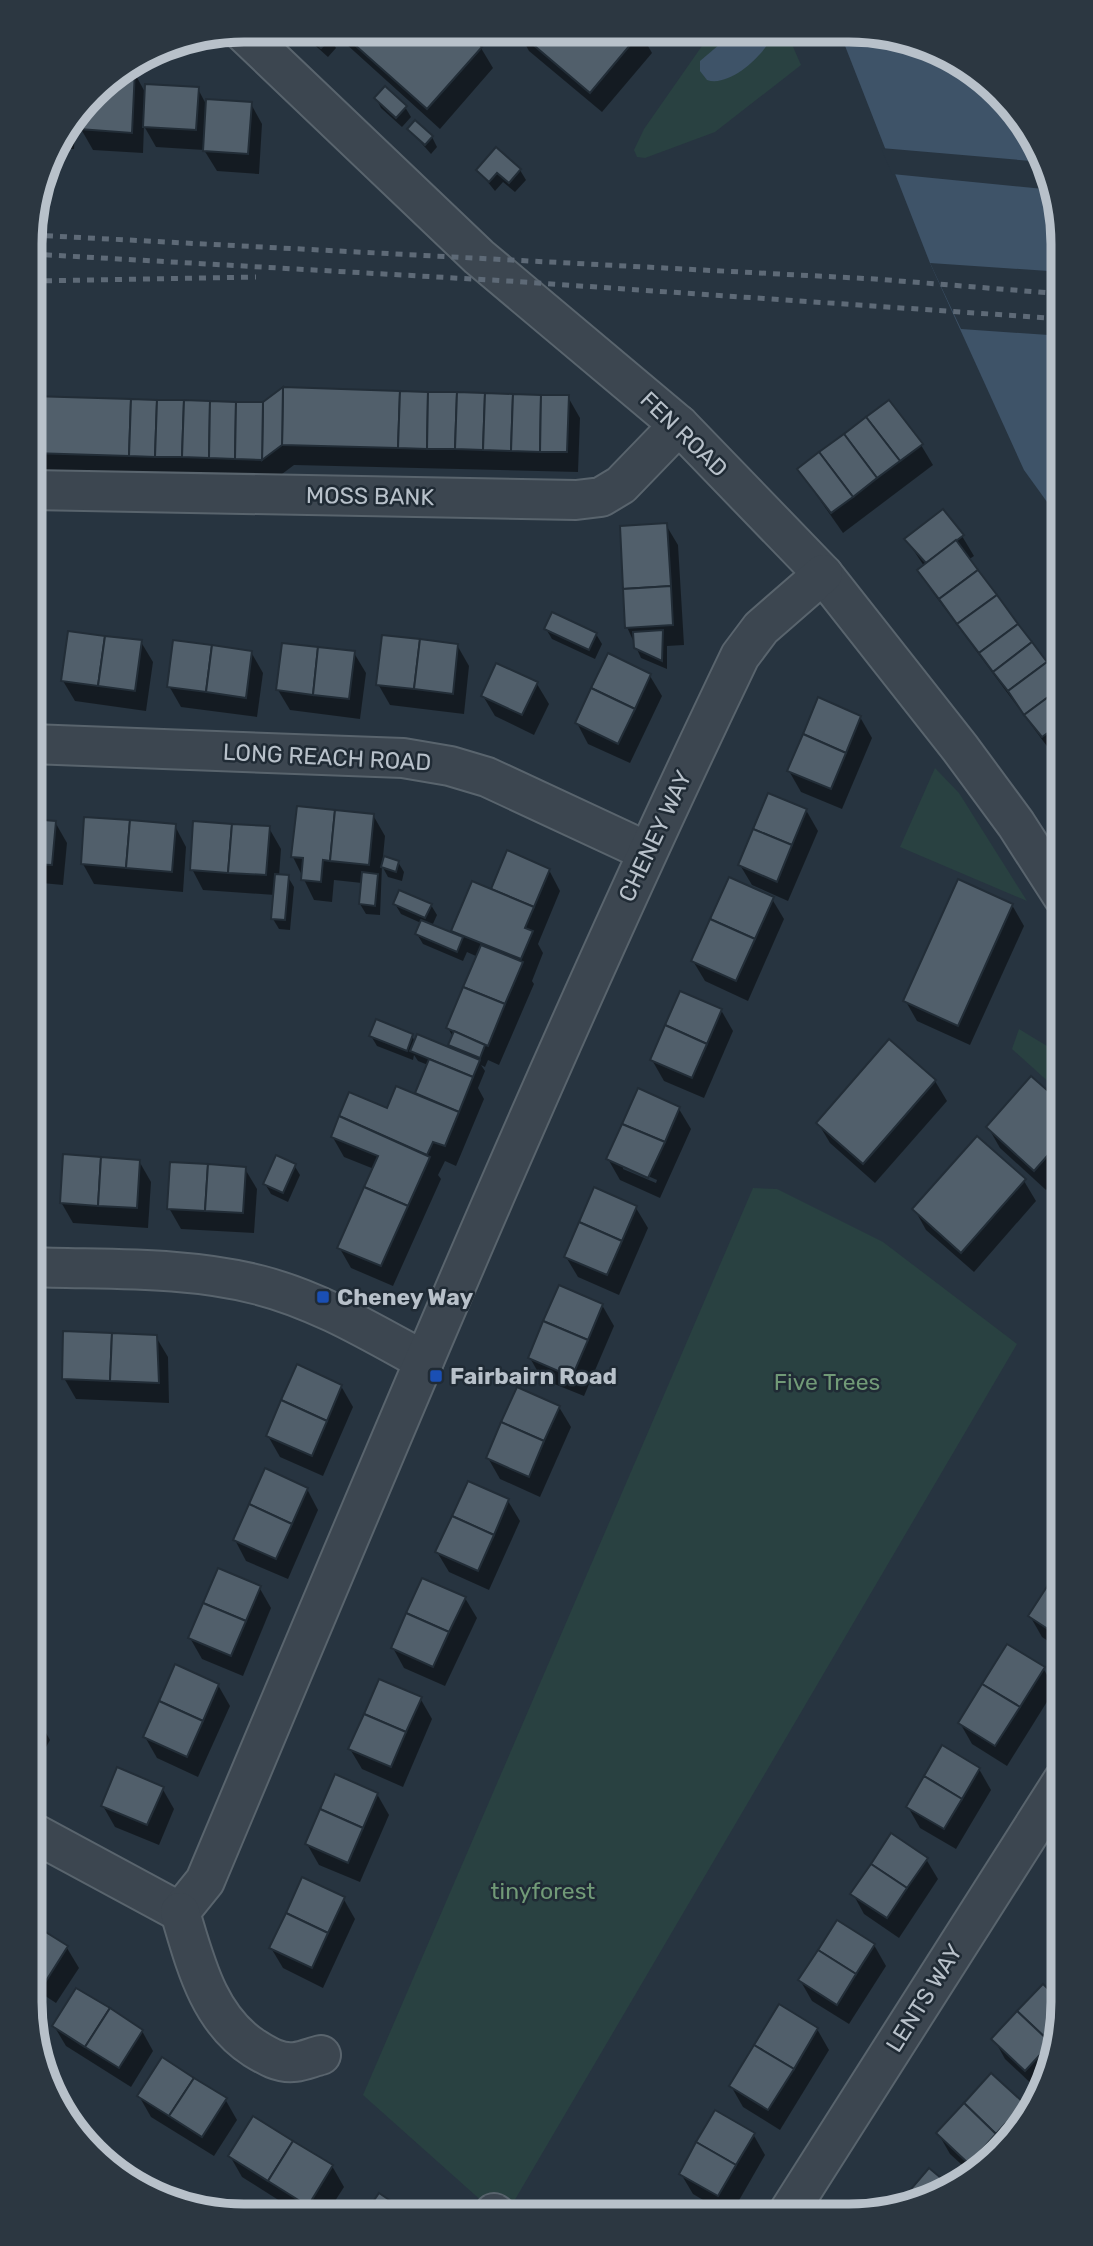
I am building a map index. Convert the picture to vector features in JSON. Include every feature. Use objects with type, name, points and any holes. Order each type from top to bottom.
[{"type":"street","name":"FEN ROAD","points":[[254,42],[479,257],[679,425],[823,574],[968,759],[1016,824],[1051,878]]},
{"type":"street","name":"MOSS BANK","points":[[42,489],[576,500],[601,497],[621,485],[679,425]]},
{"type":"street","name":"CHENEY WAY","points":[[180,1912],[205,1881],[424,1361],[646,851],[740,656],[761,628],[823,574]]},
{"type":"street","name":"LONG REACH ROAD","points":[[42,744],[403,758],[450,766],[487,777],[646,851]]},
{"type":"street","points":[[42,1268],[209,1275],[261,1285],[340,1314],[424,1361]]},
{"type":"street","name":"LENTS WAY","points":[[794,2204],[1051,1799]]},
{"type":"street","points":[[42,1837],[180,1912],[198,1973],[211,2001],[240,2039],[270,2059],[294,2062],[321,2055]]},
{"type":"green space","points":[[705,42],[791,42],[801,65],[715,132],[645,158],[637,157],[634,150],[644,129]]},
{"type":"green space","points":[[935,768],[959,793],[1027,901],[900,847]]},
{"type":"green space","points":[[1019,1029],[1047,1046],[1051,1038],[1051,1084],[1012,1049]]},
{"type":"green space","name":"Five Trees","points":[[753,1188],[777,1189],[883,1242],[1017,1344],[512,2204],[484,2203],[363,2095]]},
{"type":"water","points":[[722,42],[767,42],[749,65],[723,80],[707,80],[700,71],[700,61]]},
{"type":"water","points":[[844,42],[889,46],[914,53],[961,76],[1001,111],[1030,155],[1047,204],[1051,231],[1051,507],[1024,470],[930,263]]},
{"type":"pier","points":[[881,148],[1033,161],[1043,189],[892,174]]},
{"type":"pier","points":[[930,263],[1051,271],[1051,335],[961,329]]},
{"type":"building","points":[[314,42],[326,42],[321,48]]},
{"type":"building","points":[[352,42],[477,42],[482,47],[427,109]]},
{"type":"building","points":[[530,42],[633,42],[590,93]]},
{"type":"building","points":[[135,74],[132,133],[79,129],[111,92]]},
{"type":"building","points":[[145,84],[199,87],[196,130],[143,127]]},
{"type":"building","points":[[385,86],[407,106],[396,118],[374,98]]},
{"type":"building","points":[[206,99],[252,102],[248,154],[203,151]]},
{"type":"building","points":[[415,120],[433,136],[425,145],[407,129]]},
{"type":"building","points":[[496,147],[521,169],[509,183],[497,173],[489,182],[476,170]]},
{"type":"building","points":[[283,387],[400,391],[398,448],[282,445]]},
{"type":"building","points":[[283,387],[282,445],[262,460],[263,402]]},
{"type":"building","points":[[400,391],[428,392],[427,449],[398,448]]},
{"type":"building","points":[[428,392],[457,392],[455,449],[427,449]]},
{"type":"building","points":[[457,392],[485,393],[483,450],[455,449]]},
{"type":"building","points":[[485,393],[513,394],[511,451],[483,450]]},
{"type":"building","points":[[513,394],[541,395],[540,452],[511,451]]},
{"type":"building","points":[[541,395],[569,395],[567,452],[540,452]]},
{"type":"building","points":[[42,396],[131,399],[129,456],[42,453]]},
{"type":"building","points":[[131,399],[157,400],[155,457],[129,456]]},
{"type":"building","points":[[157,400],[184,400],[182,457],[155,457]]},
{"type":"building","points":[[184,400],[210,401],[209,458],[182,457]]},
{"type":"building","points":[[889,400],[923,444],[900,461],[866,417]]},
{"type":"building","points":[[210,401],[236,402],[235,459],[209,458]]},
{"type":"building","points":[[236,402],[263,402],[262,460],[235,459]]},
{"type":"building","points":[[866,417],[900,461],[877,478],[844,434]]},
{"type":"building","points":[[844,434],[877,478],[853,497],[819,452]]},
{"type":"building","points":[[819,452],[853,497],[831,513],[797,469]]},
{"type":"building","points":[[943,509],[964,535],[926,563],[904,539]]},
{"type":"building","points":[[667,523],[671,586],[623,589],[620,526]]},
{"type":"building","points":[[956,540],[978,570],[939,599],[917,570]]},
{"type":"building","points":[[978,570],[997,595],[957,624],[939,599]]},
{"type":"building","points":[[671,586],[673,625],[625,628],[623,589]]},
{"type":"building","points":[[997,595],[1018,624],[979,653],[957,624]]},
{"type":"building","points":[[552,612],[597,633],[589,650],[544,629]]},
{"type":"building","points":[[1018,624],[1032,642],[993,672],[979,653]]},
{"type":"building","points":[[663,630],[662,661],[634,648],[633,632]]},
{"type":"building","points":[[68,631],[105,636],[98,686],[61,681]]},
{"type":"building","points":[[382,635],[420,639],[414,689],[376,685]]},
{"type":"building","points":[[105,636],[142,640],[135,691],[98,686]]},
{"type":"building","points":[[420,639],[458,644],[453,694],[414,689]]},
{"type":"building","points":[[173,640],[212,645],[206,692],[167,687]]},
{"type":"building","points":[[1032,642],[1047,662],[1008,691],[993,672]]},
{"type":"building","points":[[282,643],[318,647],[313,695],[276,690]]},
{"type":"building","points":[[212,645],[252,651],[246,698],[206,692]]},
{"type":"building","points":[[318,647],[355,651],[349,699],[313,695]]},
{"type":"building","points":[[608,653],[651,674],[635,709],[591,688]]},
{"type":"building","points":[[1047,662],[1051,668],[1051,695],[1024,715],[1008,691]]},
{"type":"building","points":[[496,663],[538,682],[522,715],[481,696]]},
{"type":"building","points":[[591,688],[635,709],[618,744],[575,723]]},
{"type":"building","points":[[1051,695],[1051,731],[1042,737],[1024,715]]},
{"type":"building","points":[[818,697],[861,716],[846,753],[803,734]]},
{"type":"building","points":[[803,734],[846,753],[831,789],[787,771]]},
{"type":"building","points":[[768,793],[807,809],[792,845],[753,829]]},
{"type":"building","points":[[297,806],[335,810],[330,861],[323,860],[321,882],[301,880],[303,858],[291,857]]},
{"type":"building","points":[[335,810],[374,814],[369,865],[330,861]]},
{"type":"building","points":[[84,817],[130,820],[126,868],[81,864]]},
{"type":"building","points":[[42,820],[56,821],[52,865],[42,865]]},
{"type":"building","points":[[130,820],[176,824],[172,872],[126,868]]},
{"type":"building","points":[[193,821],[232,824],[228,873],[190,870]]},
{"type":"building","points":[[232,824],[270,826],[266,875],[228,873]]},
{"type":"building","points":[[753,829],[792,845],[777,882],[738,865]]},
{"type":"building","points":[[507,850],[550,869],[534,907],[491,889]]},
{"type":"building","points":[[384,856],[399,861],[396,872],[381,867]]},
{"type":"building","points":[[362,872],[378,874],[375,906],[359,904]]},
{"type":"building","points":[[275,874],[289,875],[285,920],[271,919]]},
{"type":"building","points":[[729,877],[774,897],[755,939],[710,919]]},
{"type":"building","points":[[958,879],[1013,904],[958,1026],[903,1001]]},
{"type":"building","points":[[472,881],[534,907],[525,928],[533,931],[521,959],[451,931]]},
{"type":"building","points":[[399,890],[432,904],[425,918],[393,904]]},
{"type":"building","points":[[710,919],[755,939],[736,981],[691,961]]},
{"type":"building","points":[[421,920],[463,937],[457,952],[415,934]]},
{"type":"building","points":[[481,945],[523,962],[505,1004],[463,987]]},
{"type":"building","points":[[463,987],[505,1004],[488,1046],[446,1028]]},
{"type":"building","points":[[680,991],[722,1009],[707,1044],[665,1025]]},
{"type":"building","points":[[376,1019],[413,1034],[407,1051],[369,1036]]},
{"type":"building","points":[[665,1025],[707,1044],[692,1078],[650,1060]]},
{"type":"building","points":[[454,1031],[485,1045],[480,1058],[448,1045]]},
{"type":"building","points":[[417,1034],[480,1060],[473,1077],[410,1051]]},
{"type":"building","points":[[889,1039],[936,1080],[863,1164],[816,1123]]},
{"type":"building","points":[[429,1059],[473,1077],[459,1112],[415,1093]]},
{"type":"building","points":[[1031,1076],[1051,1094],[1051,1152],[1034,1171],[986,1127]]},
{"type":"building","points":[[396,1086],[459,1112],[445,1146],[433,1142],[427,1155],[339,1116],[349,1092],[387,1108]]},
{"type":"building","points":[[638,1088],[680,1107],[665,1142],[622,1124]]},
{"type":"building","points":[[339,1116],[430,1157],[408,1206],[364,1187],[378,1156],[331,1137]]},
{"type":"building","points":[[622,1124],[665,1142],[648,1178],[606,1159]]},
{"type":"building","points":[[977,1136],[1026,1179],[961,1253],[912,1209]]},
{"type":"building","points":[[63,1154],[101,1157],[98,1206],[60,1203]]},
{"type":"building","points":[[276,1155],[296,1164],[283,1193],[263,1184]]},
{"type":"building","points":[[101,1157],[140,1160],[137,1208],[98,1206]]},
{"type":"building","points":[[170,1162],[208,1164],[205,1211],[167,1209]]},
{"type":"building","points":[[208,1164],[246,1167],[243,1213],[205,1211]]},
{"type":"building","points":[[364,1187],[408,1206],[381,1266],[337,1248]]},
{"type":"building","points":[[594,1187],[637,1206],[622,1241],[579,1222]]},
{"type":"building","points":[[579,1222],[622,1241],[607,1275],[564,1257]]},
{"type":"building","points":[[559,1285],[603,1304],[588,1340],[543,1321]]},
{"type":"building","points":[[543,1321],[588,1340],[572,1377],[528,1358]]},
{"type":"building","points":[[63,1331],[112,1333],[110,1381],[62,1379]]},
{"type":"building","points":[[112,1333],[157,1335],[159,1383],[110,1381]]},
{"type":"building","points":[[297,1364],[342,1385],[327,1421],[281,1400]]},
{"type":"building","points":[[517,1387],[560,1406],[544,1441],[501,1422]]},
{"type":"building","points":[[281,1400],[327,1421],[312,1456],[266,1436]]},
{"type":"building","points":[[501,1422],[544,1441],[529,1477],[486,1458]]},
{"type":"building","points":[[265,1468],[308,1488],[292,1524],[249,1504]]},
{"type":"building","points":[[468,1481],[509,1499],[494,1535],[452,1516]]},
{"type":"building","points":[[249,1504],[292,1524],[276,1559],[233,1540]]},
{"type":"building","points":[[452,1516],[494,1535],[478,1571],[435,1552]]},
{"type":"building","points":[[218,1568],[261,1586],[246,1621],[203,1603]]},
{"type":"building","points":[[422,1578],[466,1597],[449,1632],[406,1613]]},
{"type":"building","points":[[1048,1585],[1051,1587],[1051,1631],[1028,1616]]},
{"type":"building","points":[[203,1603],[246,1621],[231,1656],[188,1638]]},
{"type":"building","points":[[406,1613],[449,1632],[433,1667],[391,1648]]},
{"type":"building","points":[[1007,1644],[1045,1667],[1020,1707],[982,1684]]},
{"type":"building","points":[[175,1664],[219,1684],[203,1721],[159,1701]]},
{"type":"building","points":[[379,1679],[422,1697],[406,1732],[364,1714]]},
{"type":"building","points":[[982,1684],[1020,1707],[995,1746],[958,1723]]},
{"type":"building","points":[[159,1701],[203,1721],[187,1757],[143,1737]]},
{"type":"building","points":[[364,1714],[406,1732],[391,1767],[348,1749]]},
{"type":"building","points":[[942,1745],[980,1768],[962,1799],[924,1776]]},
{"type":"building","points":[[117,1767],[164,1787],[147,1825],[101,1806]]},
{"type":"building","points":[[335,1774],[378,1793],[363,1828],[320,1809]]},
{"type":"building","points":[[924,1776],[962,1799],[944,1829],[906,1807]]},
{"type":"building","points":[[320,1809],[363,1828],[348,1863],[305,1844]]},
{"type":"building","points":[[891,1833],[928,1858],[907,1888],[871,1864]]},
{"type":"building","points":[[871,1864],[907,1888],[887,1918],[850,1894]]},
{"type":"building","points":[[302,1877],[345,1897],[328,1933],[286,1913]]},
{"type":"building","points":[[286,1913],[328,1933],[312,1968],[269,1948]]},
{"type":"building","points":[[837,1920],[875,1944],[856,1974],[818,1950]]},
{"type":"building","points":[[42,1930],[68,1946],[44,1984],[42,1983]]},
{"type":"building","points":[[818,1950],[856,1974],[837,2005],[798,1980]]},
{"type":"building","points":[[1043,1984],[1051,1992],[1047,2040],[1017,2011]]},
{"type":"building","points":[[76,1988],[110,2008],[85,2047],[52,2026]]},
{"type":"building","points":[[779,2004],[818,2028],[794,2069],[754,2045]]},
{"type":"building","points":[[110,2008],[143,2030],[119,2068],[85,2047]]},
{"type":"building","points":[[1017,2011],[1047,2040],[1045,2050],[1025,2071],[991,2039]]},
{"type":"building","points":[[754,2045],[794,2069],[768,2110],[729,2086]]},
{"type":"building","points":[[162,2057],[194,2078],[169,2116],[137,2096]]},
{"type":"building","points":[[991,2073],[1024,2103],[996,2134],[964,2103]]},
{"type":"building","points":[[194,2078],[227,2098],[202,2137],[169,2116]]},
{"type":"building","points":[[964,2103],[996,2134],[969,2164],[936,2133]]},
{"type":"building","points":[[715,2110],[755,2133],[736,2165],[696,2142]]},
{"type":"building","points":[[253,2116],[293,2141],[268,2181],[228,2156]]},
{"type":"building","points":[[293,2141],[333,2165],[309,2204],[305,2204],[268,2181]]},
{"type":"building","points":[[696,2142],[736,2165],[718,2196],[679,2174]]},
{"type":"building","points":[[929,2168],[944,2180],[926,2189],[905,2196]]},
{"type":"building","points":[[379,2193],[395,2204],[372,2204]]},
{"type":"railway","points":[[42,236],[875,279],[1051,293]]},
{"type":"railway","points":[[42,255],[508,281],[1051,318]]},
{"type":"railway","points":[[42,281],[256,277]]},
{"type":"place","name":"Cheney Way","points":[[323,1297]]},
{"type":"place","name":"Fairbairn Road","points":[[436,1376]]},
{"type":"park label","name":"tinyforest","points":[[543,1891]]}]
